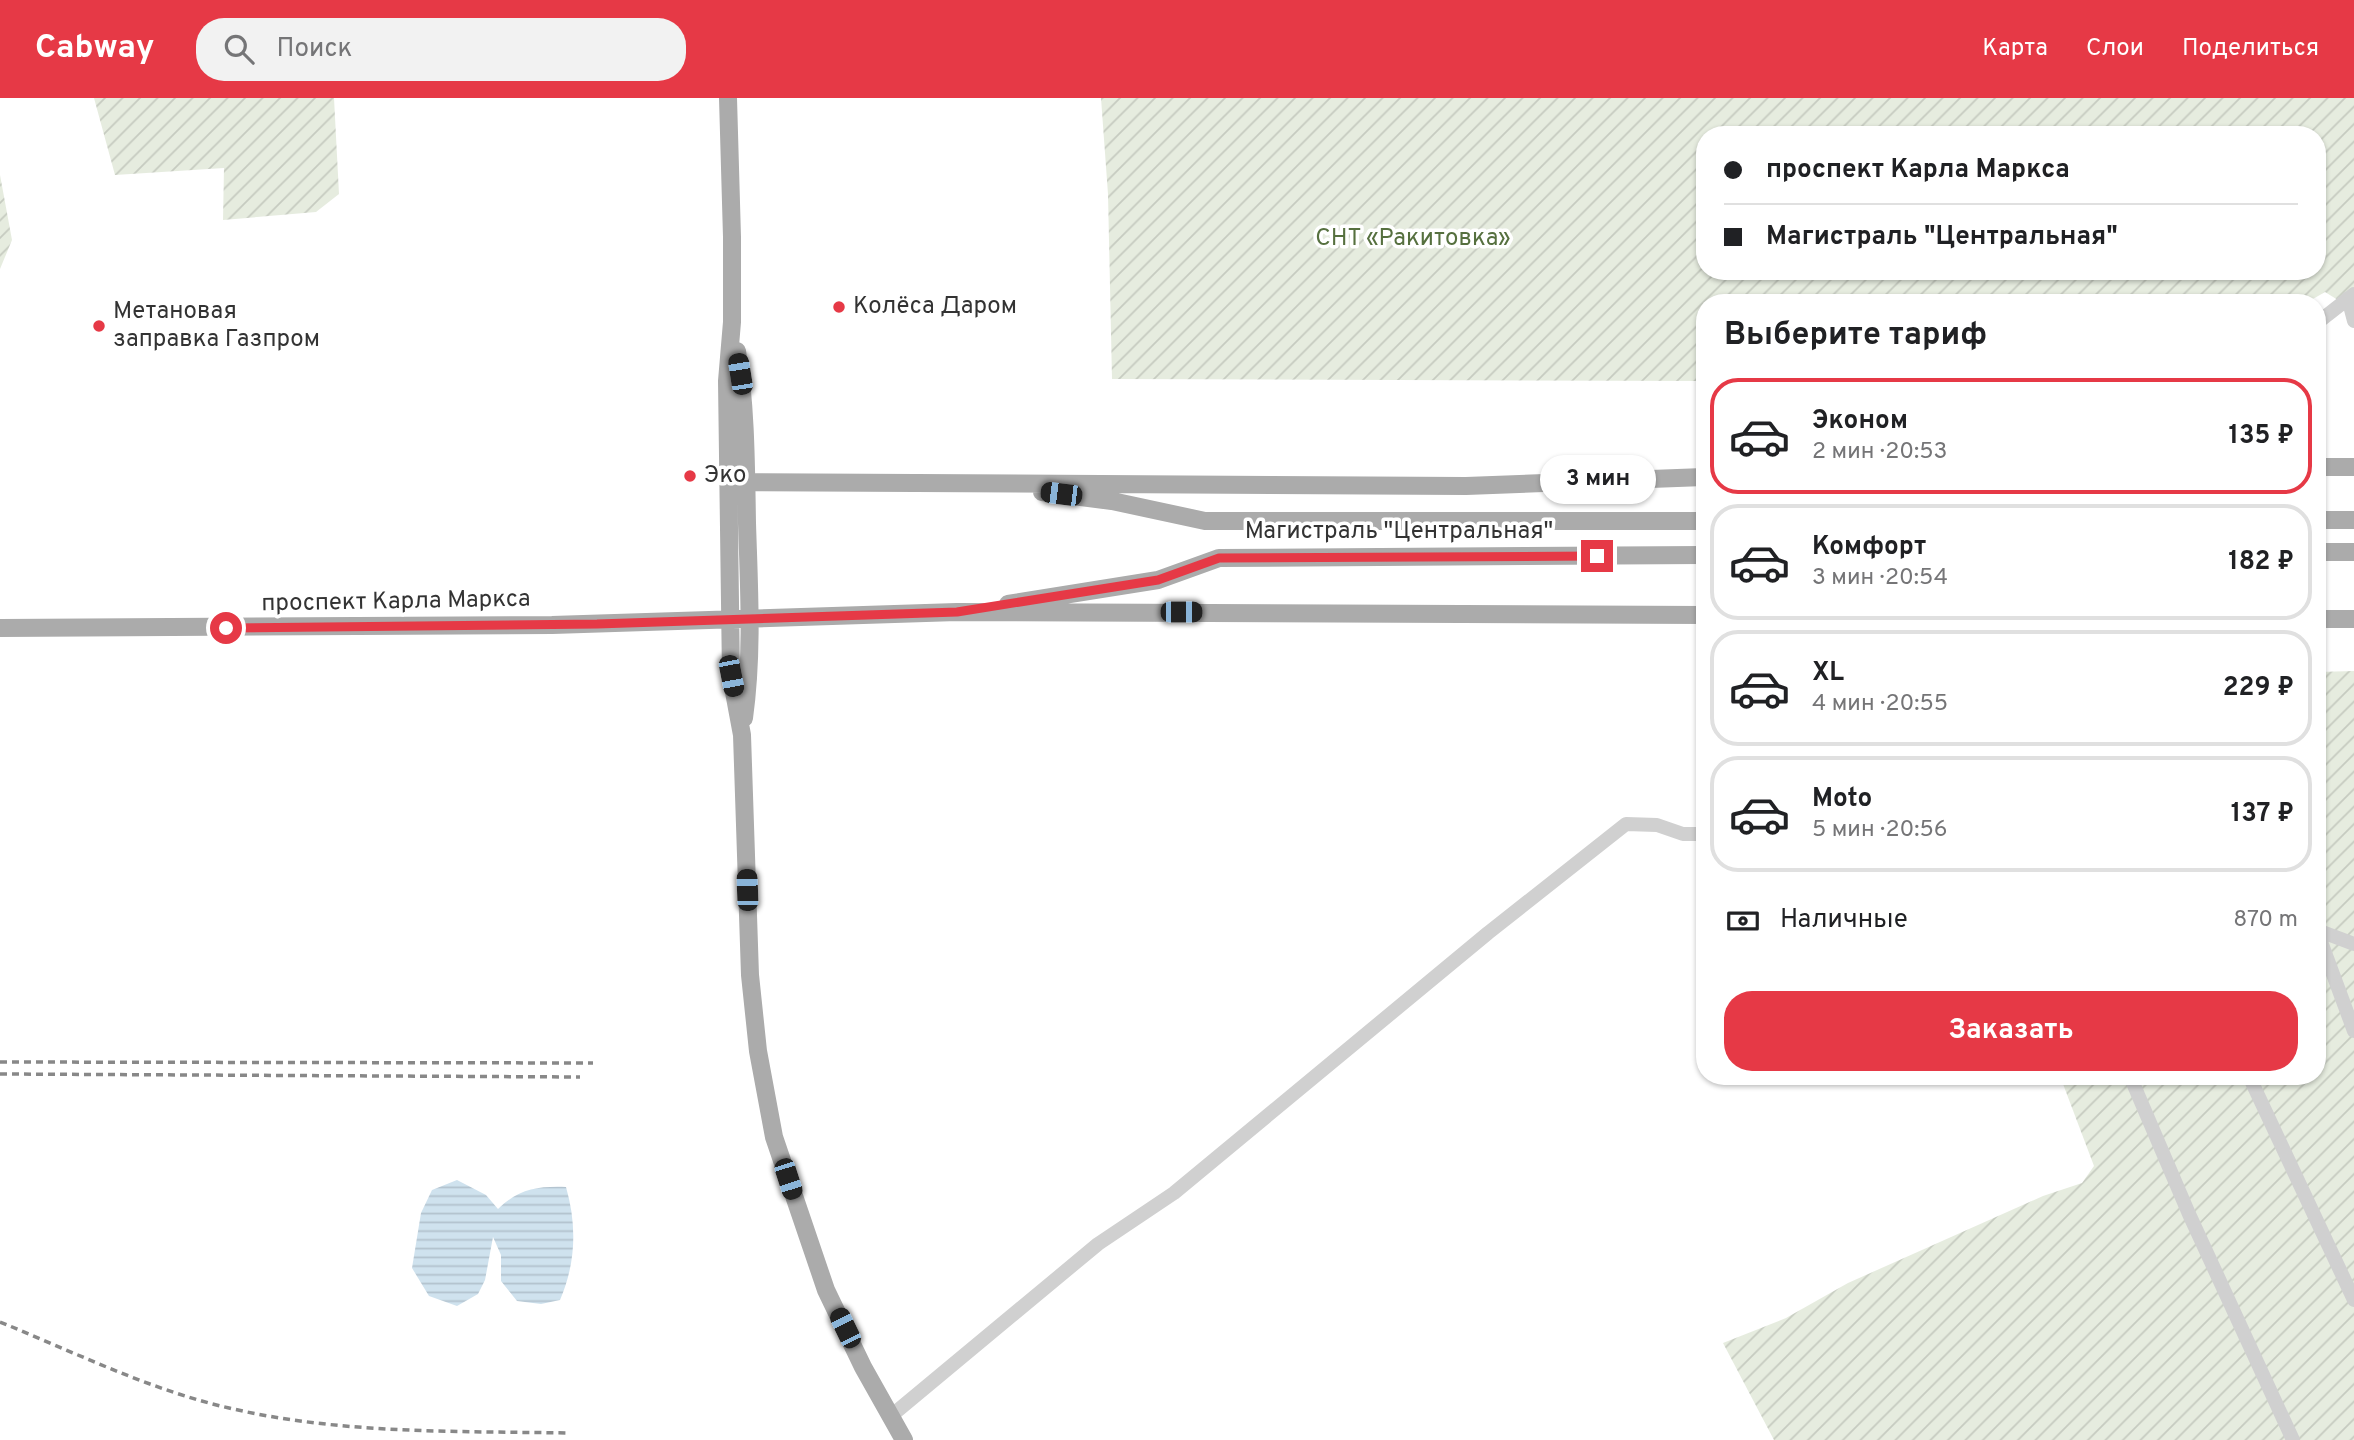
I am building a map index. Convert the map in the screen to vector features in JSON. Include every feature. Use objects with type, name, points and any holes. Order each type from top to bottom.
[{"type":"main road","points":[[728,98],[732,322],[740,374],[729,619],[731,676],[742,735],[750,975],[758,1051],[774,1137],[826,1290],[904,1440]]},
{"type":"main road","points":[[2326,467],[2354,467]]},
{"type":"main road","points":[[737,482],[958,481],[1466,486],[1696,477]]},
{"type":"main road","name":"Магистраль \"Центральная\"","points":[[958,481],[1112,500],[1205,521],[1696,521]]},
{"type":"main road","points":[[737,482],[750,618],[750,677],[742,735]]},
{"type":"main road","points":[[2326,520],[2354,520]]},
{"type":"main road","points":[[2326,552],[2354,552]]},
{"type":"main road","name":"Магистраль \"Центральная\"","points":[[957,612],[1158,580],[1219,558],[1696,555]]},
{"type":"main road","points":[[957,612],[1696,615]]},
{"type":"main road","name":"проспект Карла Маркса","points":[[0,628],[309,628],[957,612]]},
{"type":"main road","points":[[2326,619],[2354,619]]},
{"type":"street","points":[[2351,296],[2354,321]]},
{"type":"street","points":[[2326,316],[2351,296]]},
{"type":"street","points":[[891,1416],[1098,1244],[1174,1193],[1488,933],[1626,824],[1657,825],[1683,834],[1696,834]]},
{"type":"street","points":[[2326,933],[2354,944]]},
{"type":"street","points":[[2326,955],[2354,1031]]},
{"type":"street","points":[[2134,1085],[2189,1214],[2293,1440]]},
{"type":"street","points":[[2253,1085],[2354,1300]]},
{"type":"green space","points":[[94,98],[334,98],[339,194],[316,212],[223,220],[224,168],[115,175]]},
{"type":"green space","name":"СНТ «Ракитовка»","points":[[1101,98],[2354,98],[2354,310],[2325,292],[1696,294],[1696,381],[1112,379],[1108,194]]},
{"type":"green space","points":[[0,175],[12,240],[0,269]]},
{"type":"green space","points":[[2354,671],[2354,1440],[1774,1440],[1723,1343],[1786,1318],[1848,1283],[2043,1196],[2082,1183],[2094,1166],[2063,1085],[2326,1085],[2326,672]]},
{"type":"water","points":[[457,1180],[486,1195],[498,1209],[513,1197],[529,1190],[566,1187],[572,1215],[573,1244],[569,1272],[560,1300],[541,1304],[517,1301],[501,1281],[501,1255],[493,1237],[485,1280],[478,1294],[457,1306],[429,1296],[412,1268],[421,1213],[432,1190]]},
{"type":"railway","points":[[0,1062],[593,1063]]},
{"type":"railway","points":[[0,1074],[580,1077]]},
{"type":"railway","points":[[0,1322],[113,1370],[170,1391],[229,1408],[313,1423],[355,1427],[567,1433]]},
{"type":"place","name":"Колёса Даром","points":[[839,307]]},
{"type":"place","name":"Метановая заправка Газпром","points":[[99,326]]},
{"type":"place","name":"Эко","points":[[690,476]]},
{"type":"route","points":[[226,628],[597,624],[957,612],[1158,580],[1219,558],[1597,556]]}]
